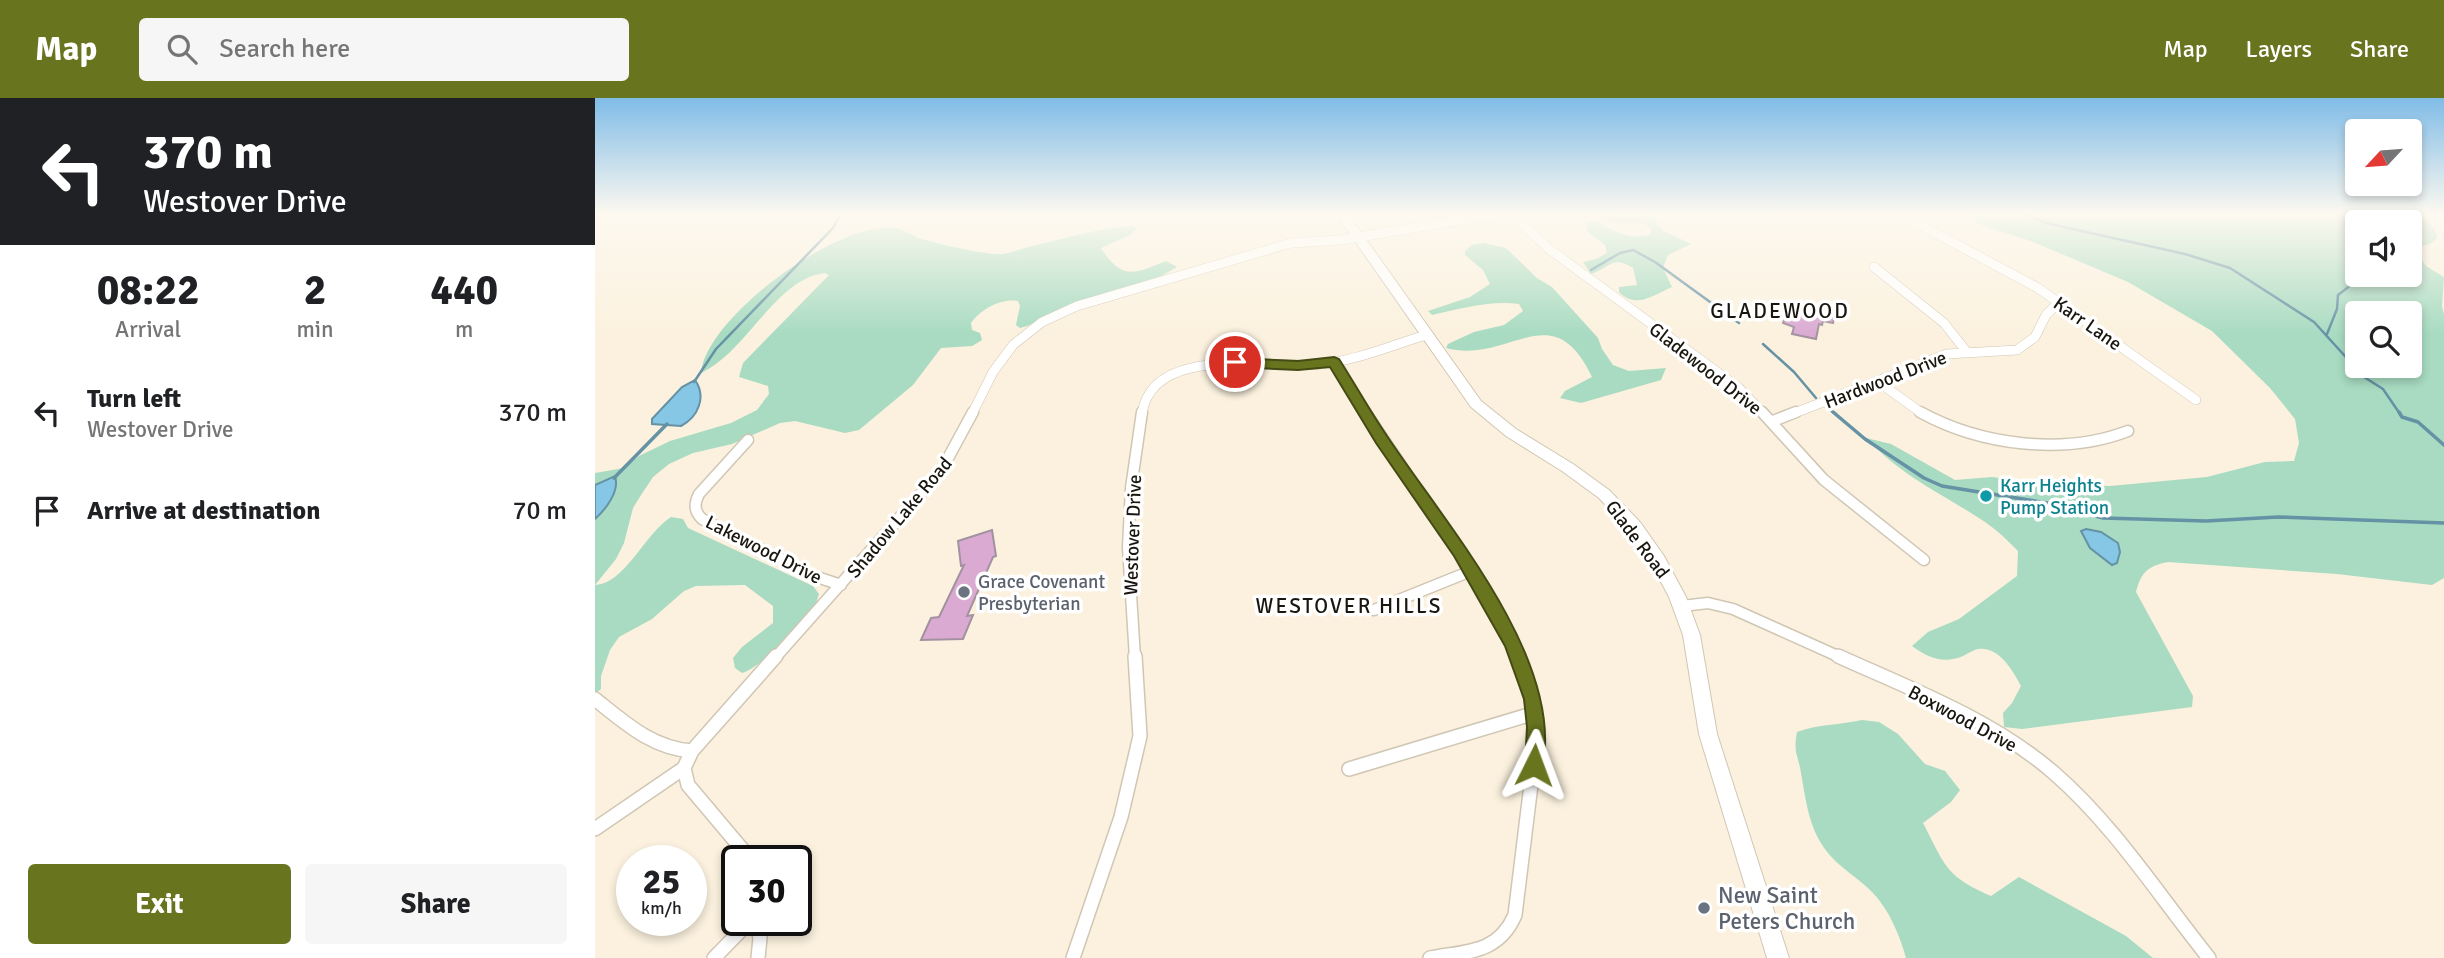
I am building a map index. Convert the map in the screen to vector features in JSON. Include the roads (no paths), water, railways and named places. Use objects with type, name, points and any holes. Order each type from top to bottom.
[{"type":"street","name":"Shadow Lake Road","points":[[684,768],[692,751],[941,471],[957,447],[1000,362],[1014,344],[1034,328],[1091,302],[1248,254]]},
{"type":"street","name":"Glade Road","points":[[1370,254],[1469,397],[1486,414],[1521,440],[1574,469],[1610,499],[1660,564],[1682,606],[1697,658],[1705,723],[1724,793],[1778,958]]},
{"type":"street","name":"Gladewood Drive","points":[[1556,254],[1739,388],[1773,421],[1811,467],[1834,489],[1924,560]]},
{"type":"street","name":"Karr Lane","points":[[1976,254],[2059,302],[2196,400]]},
{"type":"street","points":[[1874,268],[1944,323],[1966,351]]},
{"type":"street","name":"Hardwood Drive","points":[[1773,421],[1947,354],[1966,351],[1999,353],[2022,348],[2035,338],[2045,314],[2059,302]]},
{"type":"street","name":"Westover Drive","points":[[1073,958],[1121,817],[1140,736],[1128,547],[1131,488],[1144,399],[1153,387],[1169,377],[1209,365],[1235,362],[1307,366],[1334,362],[1426,335]]},
{"type":"street","points":[[1334,362],[1381,439],[1471,571],[1518,654],[1528,680],[1535,713],[1534,765],[1514,919],[1501,938],[1475,949],[1430,958]]},
{"type":"street","points":[[1877,381],[1918,412],[1971,432],[2071,445],[2100,441],[2128,431]]},
{"type":"street","name":"Lakewood Drive","points":[[748,440],[699,494],[697,513],[702,519],[811,575],[841,585]]},
{"type":"street","points":[[1374,610],[1471,571]]},
{"type":"street","name":"Boxwood Drive","points":[[1682,606],[1708,603],[1733,609],[1894,681],[1979,722],[2014,743],[2056,776],[2097,818],[2144,873],[2209,958]]},
{"type":"street","points":[[595,699],[657,745],[671,750],[692,751]]},
{"type":"street","points":[[1349,769],[1535,713]]},
{"type":"street","points":[[595,830],[684,768],[688,785],[739,845]]},
{"type":"street","points":[[714,958],[737,936]]},
{"type":"street","points":[[758,958],[759,936]]},
{"type":"water","points":[[695,380],[699,386],[700,400],[692,417],[681,426],[652,424],[652,419],[682,387]]},
{"type":"water","points":[[615,476],[614,494],[595,519],[595,485]]},
{"type":"water","points":[[2086,529],[2101,532],[2118,543],[2120,552],[2117,563],[2112,565],[2090,548],[2081,531]]},
{"type":"waterway","points":[[694,382],[716,349],[808,254]]},
{"type":"waterway","points":[[1591,270],[1618,254]]},
{"type":"waterway","points":[[1641,254],[1739,323]]},
{"type":"waterway","points":[[2185,254],[2230,268],[2314,322],[2364,377],[2383,389],[2400,414]]},
{"type":"waterway","points":[[2327,334],[2337,309],[2338,295],[2348,287]]},
{"type":"waterway","points":[[1763,344],[1794,372],[1816,398]]},
{"type":"waterway","points":[[1826,407],[1836,414]]},
{"type":"waterway","points":[[1833,412],[1865,439],[1924,478],[1942,486],[2047,503],[2103,518],[2206,521],[2278,517],[2444,523]]},
{"type":"waterway","points":[[2399,412],[2402,417],[2418,422],[2444,445]]},
{"type":"waterway","points":[[614,478],[667,424]]},
{"type":"place","name":"Karr Heights Pump Station","points":[[1986,496]]},
{"type":"place","name":"Grace Covenant Presbyterian","points":[[964,592]]},
{"type":"place","name":"New Saint Peters Church","points":[[1704,908]]},
{"type":"district","name":"GLADEWOOD","points":[[1780,311]]},
{"type":"district","name":"WESTOVER HILLS","points":[[1349,606]]}]
